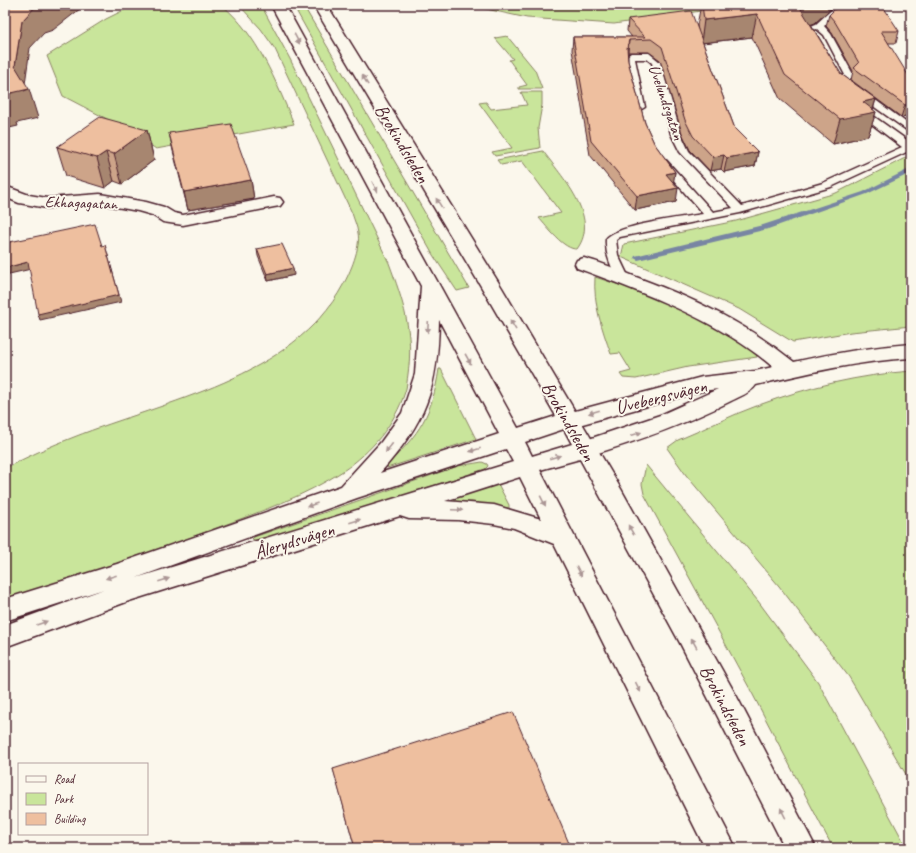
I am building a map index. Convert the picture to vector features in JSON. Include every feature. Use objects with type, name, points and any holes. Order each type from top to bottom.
[{"type":"main road","points":[[278,5],[429,288],[512,438],[561,537],[721,848]]},
{"type":"main road","name":"Brokindsleden","points":[[320,5],[492,289],[585,449],[726,702],[801,848]]},
{"type":"main road","name":"Ekhagagatan","points":[[5,191],[47,203],[100,200],[127,204],[158,211],[169,218],[183,220],[274,202]]},
{"type":"main road","points":[[584,264],[688,304],[739,331],[767,350],[789,369]]},
{"type":"main road","points":[[349,492],[380,459],[398,436],[418,402],[426,372],[429,288]]},
{"type":"main road","name":"Uvebergsvägen","points":[[568,420],[702,384],[755,378],[789,369],[871,354],[911,351]]},
{"type":"main road","name":"Uvebergsvägen","points":[[585,449],[639,433],[711,404],[755,378]]},
{"type":"main road","name":"Ålerydsvägen","points":[[5,610],[121,574],[349,492],[568,420]]},
{"type":"main road","name":"Ålerydsvägen","points":[[5,636],[124,592],[390,510],[526,466],[585,449]]},
{"type":"main road","points":[[390,510],[460,510],[482,512],[508,517],[561,537]]},
{"type":"lane","points":[[809,44],[801,31],[819,26],[842,5]]},
{"type":"lane","points":[[819,26],[827,34],[850,76],[841,79],[829,79]]},
{"type":"lane","name":"Uvelundsgatan","points":[[643,118],[630,62],[631,56],[649,56],[656,62],[676,134],[685,152],[740,210]]},
{"type":"lane","points":[[841,79],[911,130]]},
{"type":"lane","points":[[845,94],[858,91]]},
{"type":"lane","points":[[623,278],[615,265],[611,252],[611,239],[616,235],[628,231],[740,210],[827,185],[909,146],[851,105]]},
{"type":"lane","name":"Uvelundsgatan","points":[[657,155],[712,216]]},
{"type":"green space","points":[[134,5],[222,5],[235,17],[256,45],[273,76],[294,124],[156,149],[130,131],[63,96],[47,56],[106,19]]},
{"type":"green space","points":[[239,5],[261,5],[290,59],[389,263],[403,304],[410,345],[407,386],[401,404],[381,436],[363,455],[343,471],[314,488],[267,509],[193,537],[5,599],[5,468],[65,440],[186,398],[224,382],[260,364],[293,343],[321,317],[343,285],[352,267],[359,239],[352,213],[275,49],[261,29]]},
{"type":"green space","points":[[293,5],[303,5],[469,288],[457,291],[433,255]]},
{"type":"green space","points":[[468,5],[741,5],[614,24],[527,18]]},
{"type":"green space","points":[[507,36],[535,70],[542,89],[519,89],[519,87],[527,85],[509,60],[513,59],[495,38]]},
{"type":"green space","points":[[521,92],[542,92],[542,105],[538,128],[540,148],[495,156],[492,152],[512,148],[479,103],[486,102],[491,109],[527,105]]},
{"type":"green space","points":[[543,151],[576,197],[582,211],[584,224],[583,237],[577,249],[567,246],[561,242],[539,218],[561,213],[522,161],[501,165],[497,160]]},
{"type":"green space","points":[[911,155],[911,326],[851,332],[793,342],[739,309],[621,257],[624,244],[736,221],[836,193]]},
{"type":"green space","points":[[595,277],[638,291],[692,314],[755,351],[757,357],[688,367],[636,379],[623,378],[620,374],[631,371],[620,353],[611,354],[601,326],[595,296]]},
{"type":"green space","points":[[439,369],[441,369],[476,439],[387,468],[387,465],[408,443],[423,422],[433,399]]},
{"type":"green space","points":[[911,371],[911,783],[849,677],[779,586],[686,475],[667,448],[678,440],[738,413],[815,387],[872,375]]},
{"type":"green space","points":[[482,462],[488,466],[485,469],[290,532],[255,540],[252,539],[254,537],[458,466]]},
{"type":"green space","points":[[646,465],[758,601],[818,682],[907,848],[833,848],[751,691],[644,494],[642,484]]},
{"type":"green space","points":[[497,482],[509,505],[509,508],[472,502],[445,502],[443,499]]},
{"type":"building","points":[[5,5],[40,5],[36,6],[22,21],[15,66],[29,89],[7,94],[9,97],[5,98]]},
{"type":"building","points":[[702,5],[807,5],[801,9],[841,74],[876,99],[863,102],[876,112],[840,119],[785,75],[757,14],[704,20]]},
{"type":"building","points":[[839,5],[882,5],[899,31],[881,31],[908,75],[911,76],[911,103],[905,105],[854,68],[859,63],[835,22],[829,15]]},
{"type":"building","points":[[691,11],[735,129],[758,152],[727,158],[724,155],[713,157],[693,136],[685,120],[662,47],[651,39],[629,40],[627,48],[628,61],[645,123],[654,143],[675,172],[666,174],[678,188],[637,196],[591,141],[573,37],[645,37],[628,19]]},
{"type":"building","points":[[100,117],[147,130],[114,154],[106,152],[97,158],[57,147]]},
{"type":"building","points":[[231,124],[251,180],[184,192],[169,133]]},
{"type":"building","points":[[95,224],[102,246],[105,245],[119,295],[38,314],[28,262],[5,268],[5,243]]},
{"type":"building","points":[[282,244],[293,268],[267,274],[257,249]]},
{"type":"building","points":[[513,712],[571,848],[355,848],[333,769]]},
{"type":"waterway","points":[[638,258],[765,227],[865,193],[911,170]]}]
